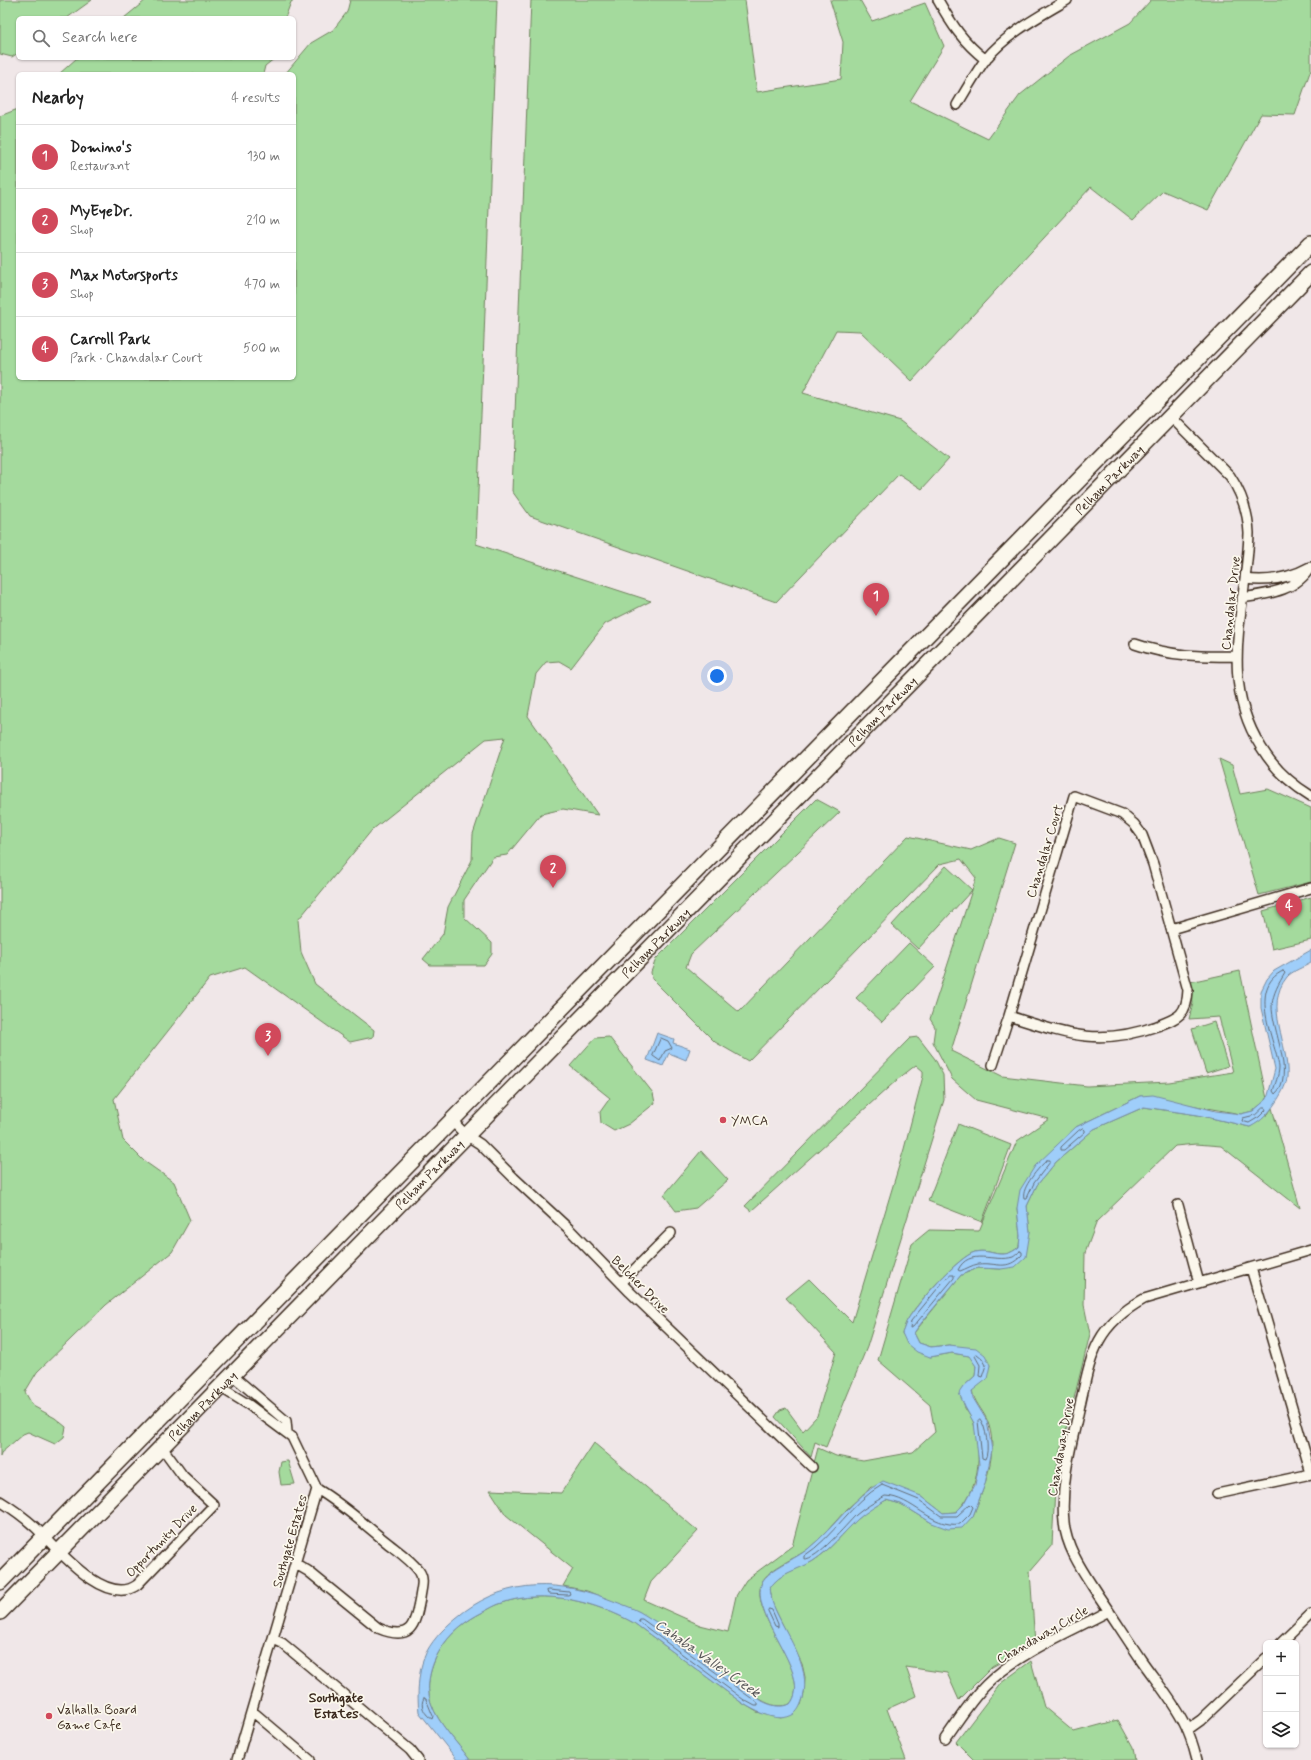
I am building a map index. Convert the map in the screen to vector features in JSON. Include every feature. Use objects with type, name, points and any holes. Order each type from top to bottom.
[{"type":"main road","name":"Pelham Parkway","points":[[0,1582],[1117,440],[1309,248]]},
{"type":"main road","name":"Pelham Parkway","points":[[0,1612],[903,688],[1310,275]]},
{"type":"main road","points":[[1155,402],[1170,416]]},
{"type":"main road","points":[[1117,440],[1133,454]]},
{"type":"main road","points":[[968,592],[984,606]]},
{"type":"main road","points":[[888,674],[903,688]]},
{"type":"main road","points":[[801,763],[816,777]]},
{"type":"main road","points":[[608,960],[628,971]]},
{"type":"main road","points":[[485,1086],[499,1102]]},
{"type":"main road","points":[[404,1168],[418,1184]]},
{"type":"main road","points":[[361,1212],[376,1228]]},
{"type":"main road","points":[[205,1373],[220,1387]]},
{"type":"street","points":[[938,0],[959,35],[973,50],[986,60]]},
{"type":"street","points":[[957,105],[986,60],[1021,28],[1067,0]]},
{"type":"street","name":"Chandalar Drive","points":[[1170,416],[1230,476],[1244,501],[1249,522],[1249,543],[1237,656],[1239,690],[1246,717],[1252,732],[1273,764],[1292,783],[1311,796]]},
{"type":"street","points":[[1245,579],[1266,581],[1302,572],[1311,567]]},
{"type":"street","points":[[1242,598],[1289,587],[1302,580],[1311,567]]},
{"type":"street","points":[[1135,644],[1172,654],[1197,657],[1237,656]]},
{"type":"street","name":"Chandalar Court","points":[[993,1065],[1074,796],[1122,814],[1138,829],[1145,842],[1153,864],[1188,990],[1188,998],[1183,1012],[1174,1020],[1130,1034],[1097,1038],[1063,1032],[1009,1016]]},
{"type":"street","points":[[1171,928],[1311,888]]},
{"type":"street","name":"Belcher Drive","points":[[451,1120],[466,1135],[480,1144],[569,1229],[621,1283],[812,1467]]},
{"type":"street","points":[[1178,1205],[1200,1283]]},
{"type":"street","points":[[621,1283],[671,1233]]},
{"type":"street","name":"Chandaway Drive","points":[[1198,1760],[1179,1713],[1109,1612],[1081,1567],[1068,1540],[1064,1523],[1063,1504],[1065,1480],[1091,1358],[1105,1331],[1124,1311],[1144,1299],[1311,1250]]},
{"type":"street","points":[[1217,1494],[1311,1473],[1251,1268]]},
{"type":"street","name":"Southgate Estates","points":[[232,1374],[286,1421],[287,1432]]},
{"type":"street","name":"Southgate Estates","points":[[220,1387],[249,1405],[292,1437],[317,1489],[237,1760]]},
{"type":"street","name":"Opportunity Drive","points":[[58,1551],[105,1588],[120,1591],[128,1590],[137,1585],[214,1505],[183,1476],[161,1446]]},
{"type":"street","points":[[296,1564],[308,1571],[378,1628],[390,1633],[400,1633],[405,1632],[414,1623],[422,1585],[420,1573],[408,1560],[339,1503],[317,1489]]},
{"type":"street","points":[[0,1501],[17,1511],[58,1551]]},
{"type":"street","name":"Chandaway Circle","points":[[945,1739],[982,1690],[1005,1669],[1037,1649],[1109,1612]]},
{"type":"street","points":[[1284,1640],[1311,1614]]},
{"type":"street","points":[[273,1639],[282,1643],[410,1750],[418,1760]]},
{"type":"street","points":[[1187,1730],[1201,1720],[1263,1661]]},
{"type":"street","points":[[252,1711],[310,1760]]},
{"type":"green space","points":[[0,0],[92,0],[70,16],[16,16],[16,54],[12,57],[0,54]]},
{"type":"green space","points":[[146,0],[294,0],[291,2],[286,16],[126,16]]},
{"type":"green space","points":[[350,0],[497,0],[476,544],[651,601],[605,624],[571,668],[559,661],[546,662],[536,674],[528,716],[598,815],[563,809],[541,814],[507,855],[493,857],[464,900],[464,917],[492,943],[492,954],[484,965],[430,965],[423,959],[443,934],[448,907],[472,860],[473,834],[505,737],[486,739],[372,830],[298,920],[301,952],[315,984],[374,1030],[373,1037],[350,1042],[245,967],[210,978],[114,1099],[123,1140],[144,1161],[174,1182],[190,1220],[172,1252],[106,1305],[37,1372],[25,1392],[33,1406],[55,1418],[66,1427],[64,1437],[55,1444],[28,1432],[23,1434],[1,1453],[0,1457],[0,116],[16,110],[16,380],[296,380],[296,72],[287,72],[311,43],[333,30],[347,12]]},
{"type":"green space","points":[[531,0],[745,0],[757,92],[841,79],[843,42],[830,0],[860,0],[872,21],[925,3],[944,46],[910,101],[988,139],[1020,95],[1069,56],[1130,23],[1151,0],[1311,0],[1311,69],[1295,115],[1261,114],[1208,210],[1163,191],[1133,220],[1091,187],[912,381],[860,331],[836,330],[803,393],[900,421],[949,459],[922,489],[899,474],[776,602],[530,516],[512,491]]},
{"type":"green space","points":[[75,60],[272,60],[265,66],[264,72],[61,72]]},
{"type":"green space","points":[[1219,759],[1232,765],[1240,794],[1268,789],[1311,808],[1311,882],[1259,895]]},
{"type":"green space","points":[[816,799],[840,812],[691,954],[686,967],[739,1012],[908,836],[971,850],[999,838],[1015,843],[951,1051],[1002,1076],[1087,1086],[1169,1082],[1233,1072],[1219,1017],[1189,1019],[1193,1003],[1190,982],[1240,971],[1267,1099],[1253,1111],[1241,1114],[1140,1096],[1076,1127],[1017,1208],[1020,1236],[1019,1247],[1007,1254],[981,1251],[968,1255],[938,1281],[920,1303],[905,1324],[902,1334],[930,1357],[952,1353],[970,1356],[976,1366],[975,1376],[963,1387],[964,1406],[972,1418],[977,1436],[978,1460],[974,1483],[964,1503],[956,1512],[943,1513],[921,1496],[871,1487],[846,1510],[813,1545],[776,1568],[765,1577],[762,1582],[760,1595],[764,1611],[794,1677],[795,1691],[790,1704],[778,1706],[767,1703],[752,1694],[639,1612],[587,1591],[563,1586],[573,1569],[506,1515],[490,1490],[561,1493],[594,1443],[698,1531],[651,1582],[644,1600],[700,1625],[728,1632],[736,1596],[746,1580],[792,1546],[818,1448],[836,1456],[863,1461],[913,1452],[935,1432],[930,1405],[878,1360],[912,1244],[929,1230],[979,1231],[1017,1141],[1049,1119],[976,1100],[952,1079],[933,1042],[935,1027],[930,1019],[976,878],[961,859],[940,864],[748,1061],[715,1042],[652,979],[651,972],[656,959]]},
{"type":"green space","points":[[946,866],[972,890],[918,949],[892,925]]},
{"type":"green space","points":[[1311,897],[1311,940],[1272,949],[1263,911]]},
{"type":"green space","points":[[909,943],[935,967],[882,1022],[856,998]]},
{"type":"green space","points":[[1214,1022],[1228,1066],[1206,1073],[1192,1029]]},
{"type":"green space","points":[[609,1037],[653,1093],[655,1103],[629,1124],[614,1131],[601,1123],[600,1112],[610,1098],[570,1066],[595,1038]]},
{"type":"green space","points":[[918,1037],[935,1059],[943,1075],[944,1100],[867,1347],[826,1447],[815,1442],[811,1457],[775,1417],[780,1410],[786,1408],[803,1431],[817,1416],[836,1352],[786,1298],[809,1279],[852,1322],[904,1149],[923,1071],[916,1065],[898,1079],[751,1211],[745,1206],[910,1038]]},
{"type":"green space","points":[[1144,1107],[1198,1115],[1250,1127],[1268,1114],[1272,1108],[1300,1208],[1221,1146],[1196,1144],[1175,1146],[1097,1221],[1085,1253],[1084,1305],[1090,1334],[1056,1471],[1052,1545],[1030,1571],[1035,1644],[992,1667],[959,1700],[947,1673],[906,1667],[916,1696],[887,1709],[906,1760],[470,1760],[443,1726],[434,1711],[429,1696],[429,1683],[432,1669],[444,1644],[458,1628],[470,1619],[494,1606],[518,1599],[552,1597],[587,1603],[619,1615],[634,1623],[742,1703],[757,1712],[781,1718],[801,1705],[804,1694],[805,1677],[802,1664],[772,1603],[770,1588],[774,1583],[789,1572],[819,1557],[831,1547],[861,1516],[886,1500],[901,1504],[932,1523],[973,1516],[986,1481],[991,1456],[991,1432],[987,1420],[976,1402],[972,1390],[979,1385],[990,1365],[949,1345],[931,1347],[919,1343],[914,1333],[961,1275],[978,1268],[1001,1269],[1030,1232],[1027,1206],[1037,1185],[1056,1162],[1094,1129]]},
{"type":"green space","points":[[958,1124],[1011,1145],[982,1222],[928,1201]]},
{"type":"green space","points":[[701,1151],[728,1180],[696,1208],[676,1211],[664,1195]]},
{"type":"green space","points":[[288,1461],[295,1484],[281,1485],[279,1472],[281,1462]]},
{"type":"green space","points":[[1031,1661],[1044,1707],[1074,1732],[1118,1720],[1133,1747],[1135,1760],[974,1760],[956,1742],[1001,1683]]},
{"type":"water","points":[[1311,950],[1311,963],[1289,975],[1280,988],[1277,1000],[1277,1013],[1287,1065],[1287,1078],[1279,1097],[1264,1117],[1250,1127],[1198,1115],[1144,1107],[1094,1129],[1056,1162],[1037,1185],[1027,1206],[1030,1232],[1026,1257],[1015,1267],[1001,1269],[978,1268],[961,1275],[918,1327],[914,1333],[919,1343],[931,1347],[949,1345],[976,1348],[985,1355],[990,1365],[987,1379],[972,1391],[973,1398],[987,1421],[992,1450],[985,1484],[973,1516],[962,1528],[948,1529],[932,1523],[901,1504],[886,1500],[858,1519],[831,1547],[819,1557],[784,1575],[774,1583],[770,1588],[772,1602],[796,1650],[804,1673],[805,1686],[803,1698],[800,1707],[794,1714],[781,1718],[768,1716],[754,1710],[742,1703],[634,1623],[619,1615],[587,1603],[552,1597],[518,1599],[494,1606],[464,1623],[448,1638],[434,1662],[429,1682],[429,1696],[431,1703],[443,1726],[470,1760],[457,1760],[419,1712],[418,1684],[420,1670],[426,1652],[442,1631],[456,1618],[473,1606],[490,1596],[526,1586],[564,1587],[583,1591],[603,1597],[640,1612],[687,1644],[762,1701],[776,1706],[790,1704],[795,1692],[794,1678],[789,1663],[765,1614],[761,1599],[761,1585],[763,1580],[775,1570],[809,1548],[862,1495],[883,1481],[921,1496],[943,1513],[956,1512],[965,1503],[975,1485],[979,1464],[974,1423],[959,1393],[975,1376],[976,1366],[969,1356],[952,1353],[930,1357],[917,1352],[907,1344],[902,1333],[913,1312],[939,1281],[968,1255],[981,1251],[1007,1254],[1019,1247],[1020,1236],[1017,1208],[1020,1190],[1035,1166],[1076,1127],[1140,1096],[1153,1095],[1216,1111],[1241,1114],[1253,1111],[1267,1099],[1275,1069],[1261,1008],[1261,991],[1267,979],[1274,971]]},
{"type":"water","points":[[657,1033],[674,1039],[673,1043],[690,1049],[686,1060],[669,1053],[663,1066],[647,1060]]},
{"type":"place","name":"Domino's","points":[[876,616]]},
{"type":"place","name":"MyEyeDr.","points":[[553,888]]},
{"type":"place","name":"Carroll Park","points":[[1289,926]]},
{"type":"place","name":"Max Motorsports","points":[[268,1056]]},
{"type":"place","name":"YMCA","points":[[723,1120]]},
{"type":"place","name":"Valhalla Board Game Cafe","points":[[49,1716]]},
{"type":"district","name":"Southgate Estates","points":[[336,1706]]},
{"type":"water label","name":"Cahaba Valley Creek","points":[[708,1658]]}]
